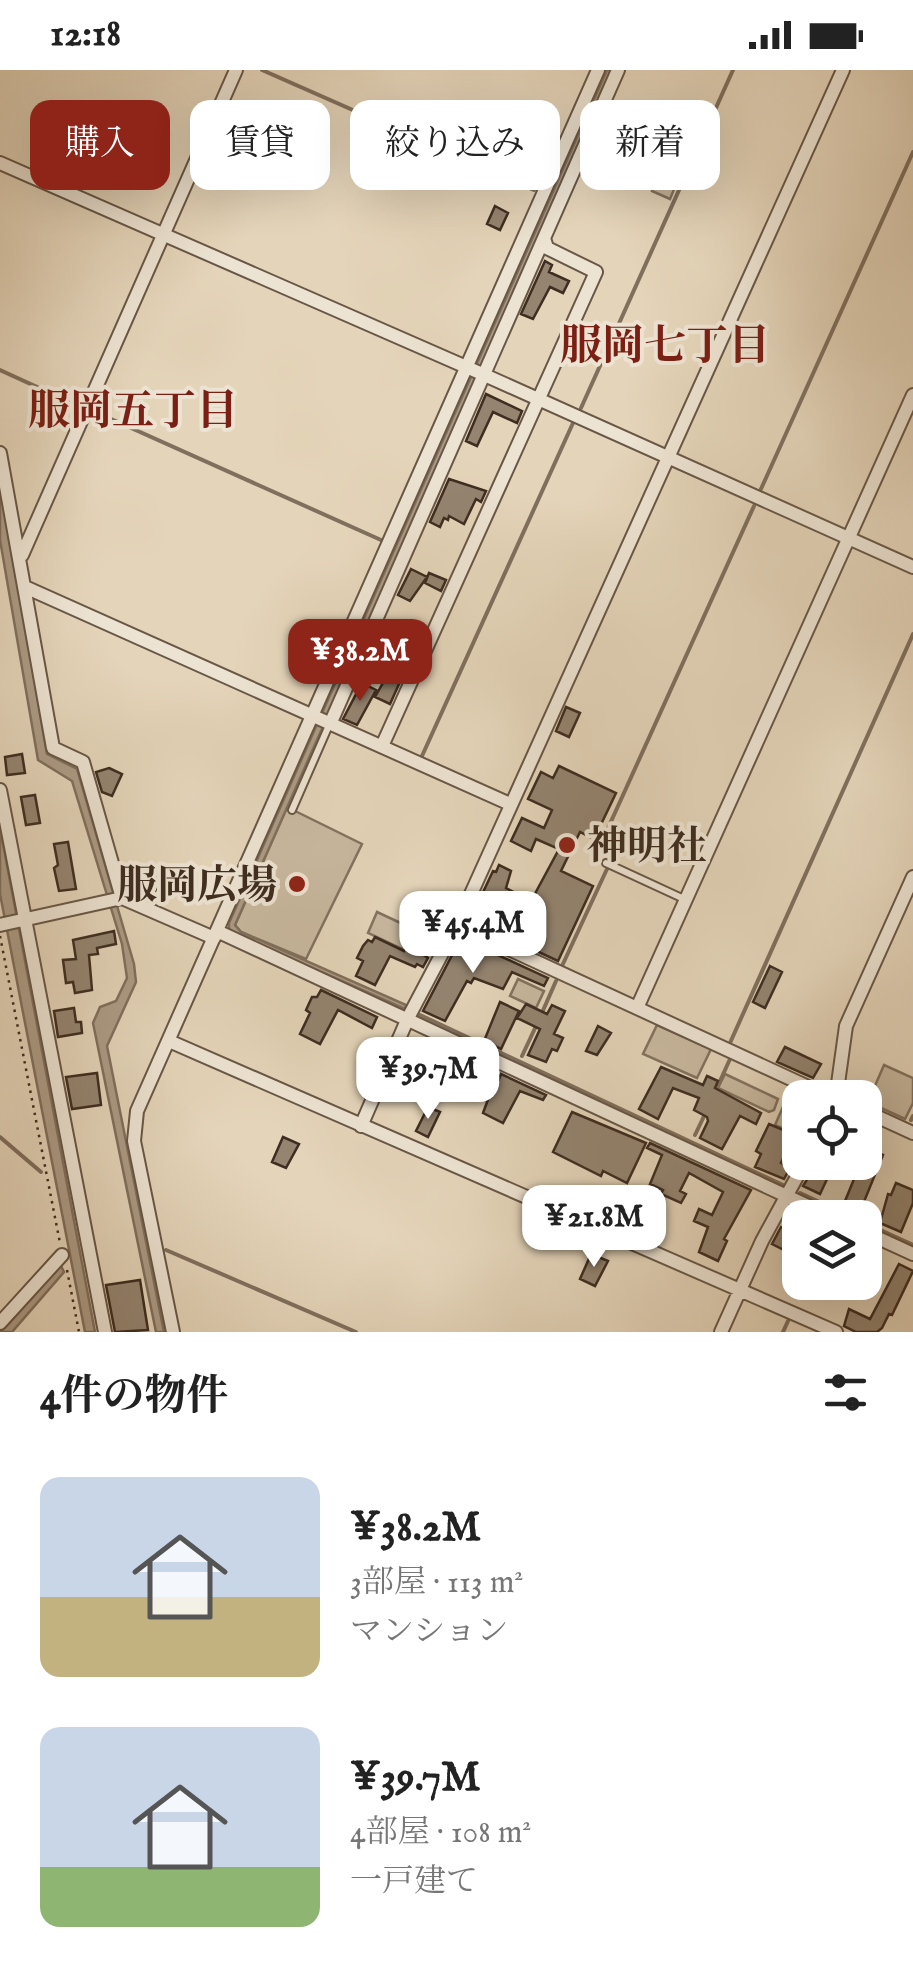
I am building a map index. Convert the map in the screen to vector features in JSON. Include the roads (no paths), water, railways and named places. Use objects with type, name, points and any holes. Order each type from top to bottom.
[{"type":"street","points":[[21,557],[236,70]]},
{"type":"street","points":[[331,722],[598,70]]},
{"type":"street","points":[[173,1332],[133,1127],[137,1111],[313,714],[476,371],[544,238],[618,70]]},
{"type":"street","points":[[361,1126],[408,1018],[457,925],[843,70]]},
{"type":"street","points":[[0,163],[913,567]]},
{"type":"street","points":[[382,746],[596,272],[547,248],[544,238]]},
{"type":"street","points":[[636,1008],[913,395]]},
{"type":"street","points":[[0,453],[53,748],[83,762],[116,900]]},
{"type":"street","points":[[26,587],[510,804]]},
{"type":"street","points":[[0,790],[22,921],[105,1332]]},
{"type":"street","points":[[837,1080],[846,1026],[913,877]]},
{"type":"street","points":[[1,928],[116,900],[216,935],[408,1018],[795,1200]]},
{"type":"street","points":[[457,925],[794,1080]]},
{"type":"street","points":[[169,1041],[836,1332]]},
{"type":"street","points":[[882,1119],[913,1133]]},
{"type":"street","points":[[720,1332],[762,1242],[797,1180]]},
{"type":"street","points":[[882,1240],[913,1254]]},
{"type":"street","points":[[1,1320],[62,1256]]},
{"type":"lane","points":[[292,810],[331,722]]},
{"type":"lane","points":[[606,863],[685,900]]},
{"type":"waterway","points":[[262,70],[350,109]]},
{"type":"waterway","points":[[581,408],[733,70]]},
{"type":"waterway","points":[[761,489],[913,152]]},
{"type":"waterway","points":[[0,370],[81,407]]},
{"type":"waterway","points":[[91,410],[381,540]]},
{"type":"waterway","points":[[422,756],[573,423]]},
{"type":"waterway","points":[[610,859],[618,843],[604,837],[754,506]]},
{"type":"waterway","points":[[730,1043],[913,634]]},
{"type":"waterway","points":[[562,966],[607,869]]},
{"type":"waterway","points":[[541,1015],[556,981]]},
{"type":"waterway","points":[[420,1015],[785,1186]]},
{"type":"waterway","points":[[522,1056],[537,1024]]},
{"type":"waterway","points":[[716,1090],[730,1059]]},
{"type":"waterway","points":[[695,1135],[706,1112]]},
{"type":"waterway","points":[[911,1120],[913,1116]]},
{"type":"waterway","points":[[0,1137],[41,1172]]},
{"type":"waterway","points":[[800,1193],[815,1200]]},
{"type":"waterway","points":[[882,1231],[913,1245]]},
{"type":"waterway","points":[[166,1250],[356,1332]]},
{"type":"waterway","points":[[783,1332],[788,1321]]},
{"type":"place","name":"神明社","points":[[567,845]]},
{"type":"place","name":"服岡広場","points":[[297,884]]},
{"type":"district","name":"服岡七丁目","points":[[665,344]]},
{"type":"district","name":"服岡五丁目","points":[[133,409]]}]
